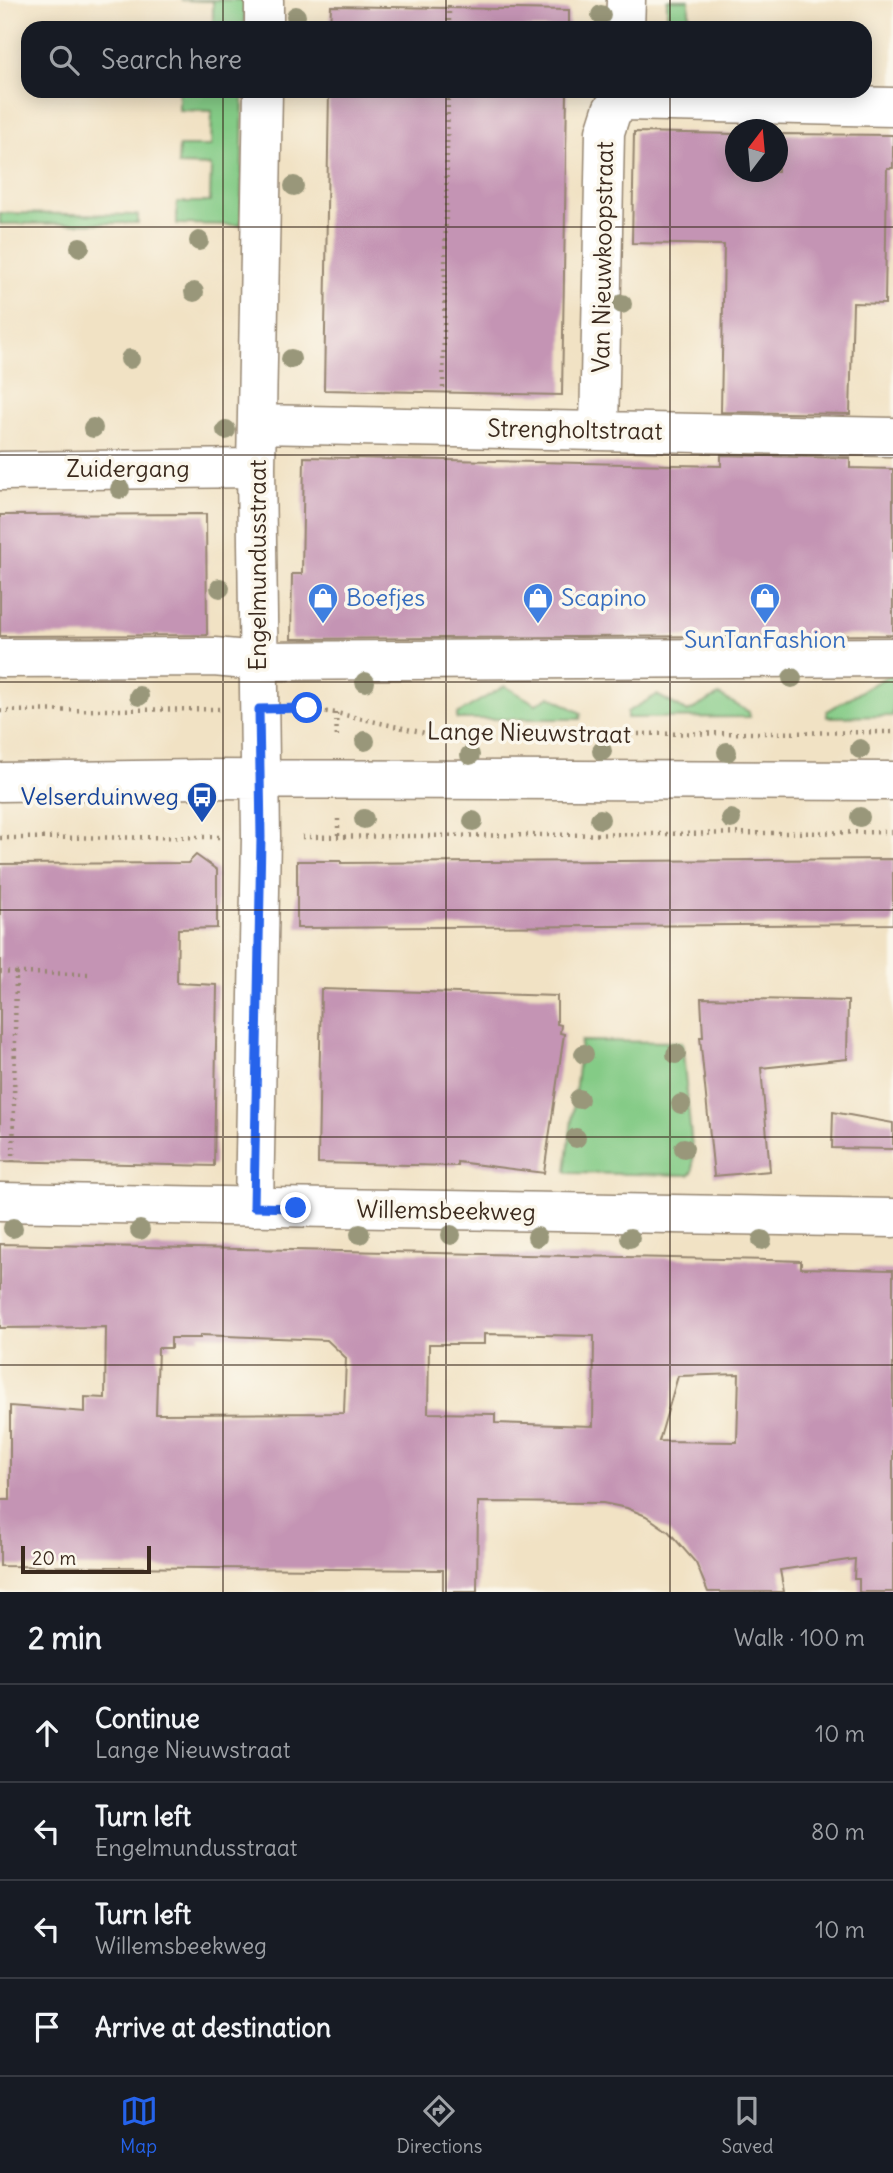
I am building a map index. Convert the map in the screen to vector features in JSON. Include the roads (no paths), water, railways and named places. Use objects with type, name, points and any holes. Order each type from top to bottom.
[{"type":"street","points":[[264,0],[264,21]]},
{"type":"street","points":[[625,21],[626,0]]},
{"type":"street","name":"Engelmundusstraat","points":[[254,1207],[261,837],[257,424],[263,98]]},
{"type":"street","name":"Van Nieuwkoopstraat","points":[[599,430],[605,132],[612,110],[622,98]]},
{"type":"street","points":[[673,98],[893,107]]},
{"type":"street","name":"Strengholtstraat","points":[[257,424],[893,437]]},
{"type":"street","name":"Zuidergang","points":[[0,471],[257,468]]},
{"type":"street","points":[[0,658],[214,657],[258,661],[893,657]]},
{"type":"street","name":"Lange Nieuwstraat","points":[[0,782],[260,779],[893,781]]},
{"type":"street","name":"Willemsbeekweg","points":[[6,1202],[893,1218]]},
{"type":"place","name":"Boefjes","points":[[323,625]]},
{"type":"place","name":"Scapino","points":[[538,625]]},
{"type":"place","name":"SunTanFashion","points":[[765,625]]},
{"type":"place","name":"Velserduinweg","points":[[202,824]]}]
